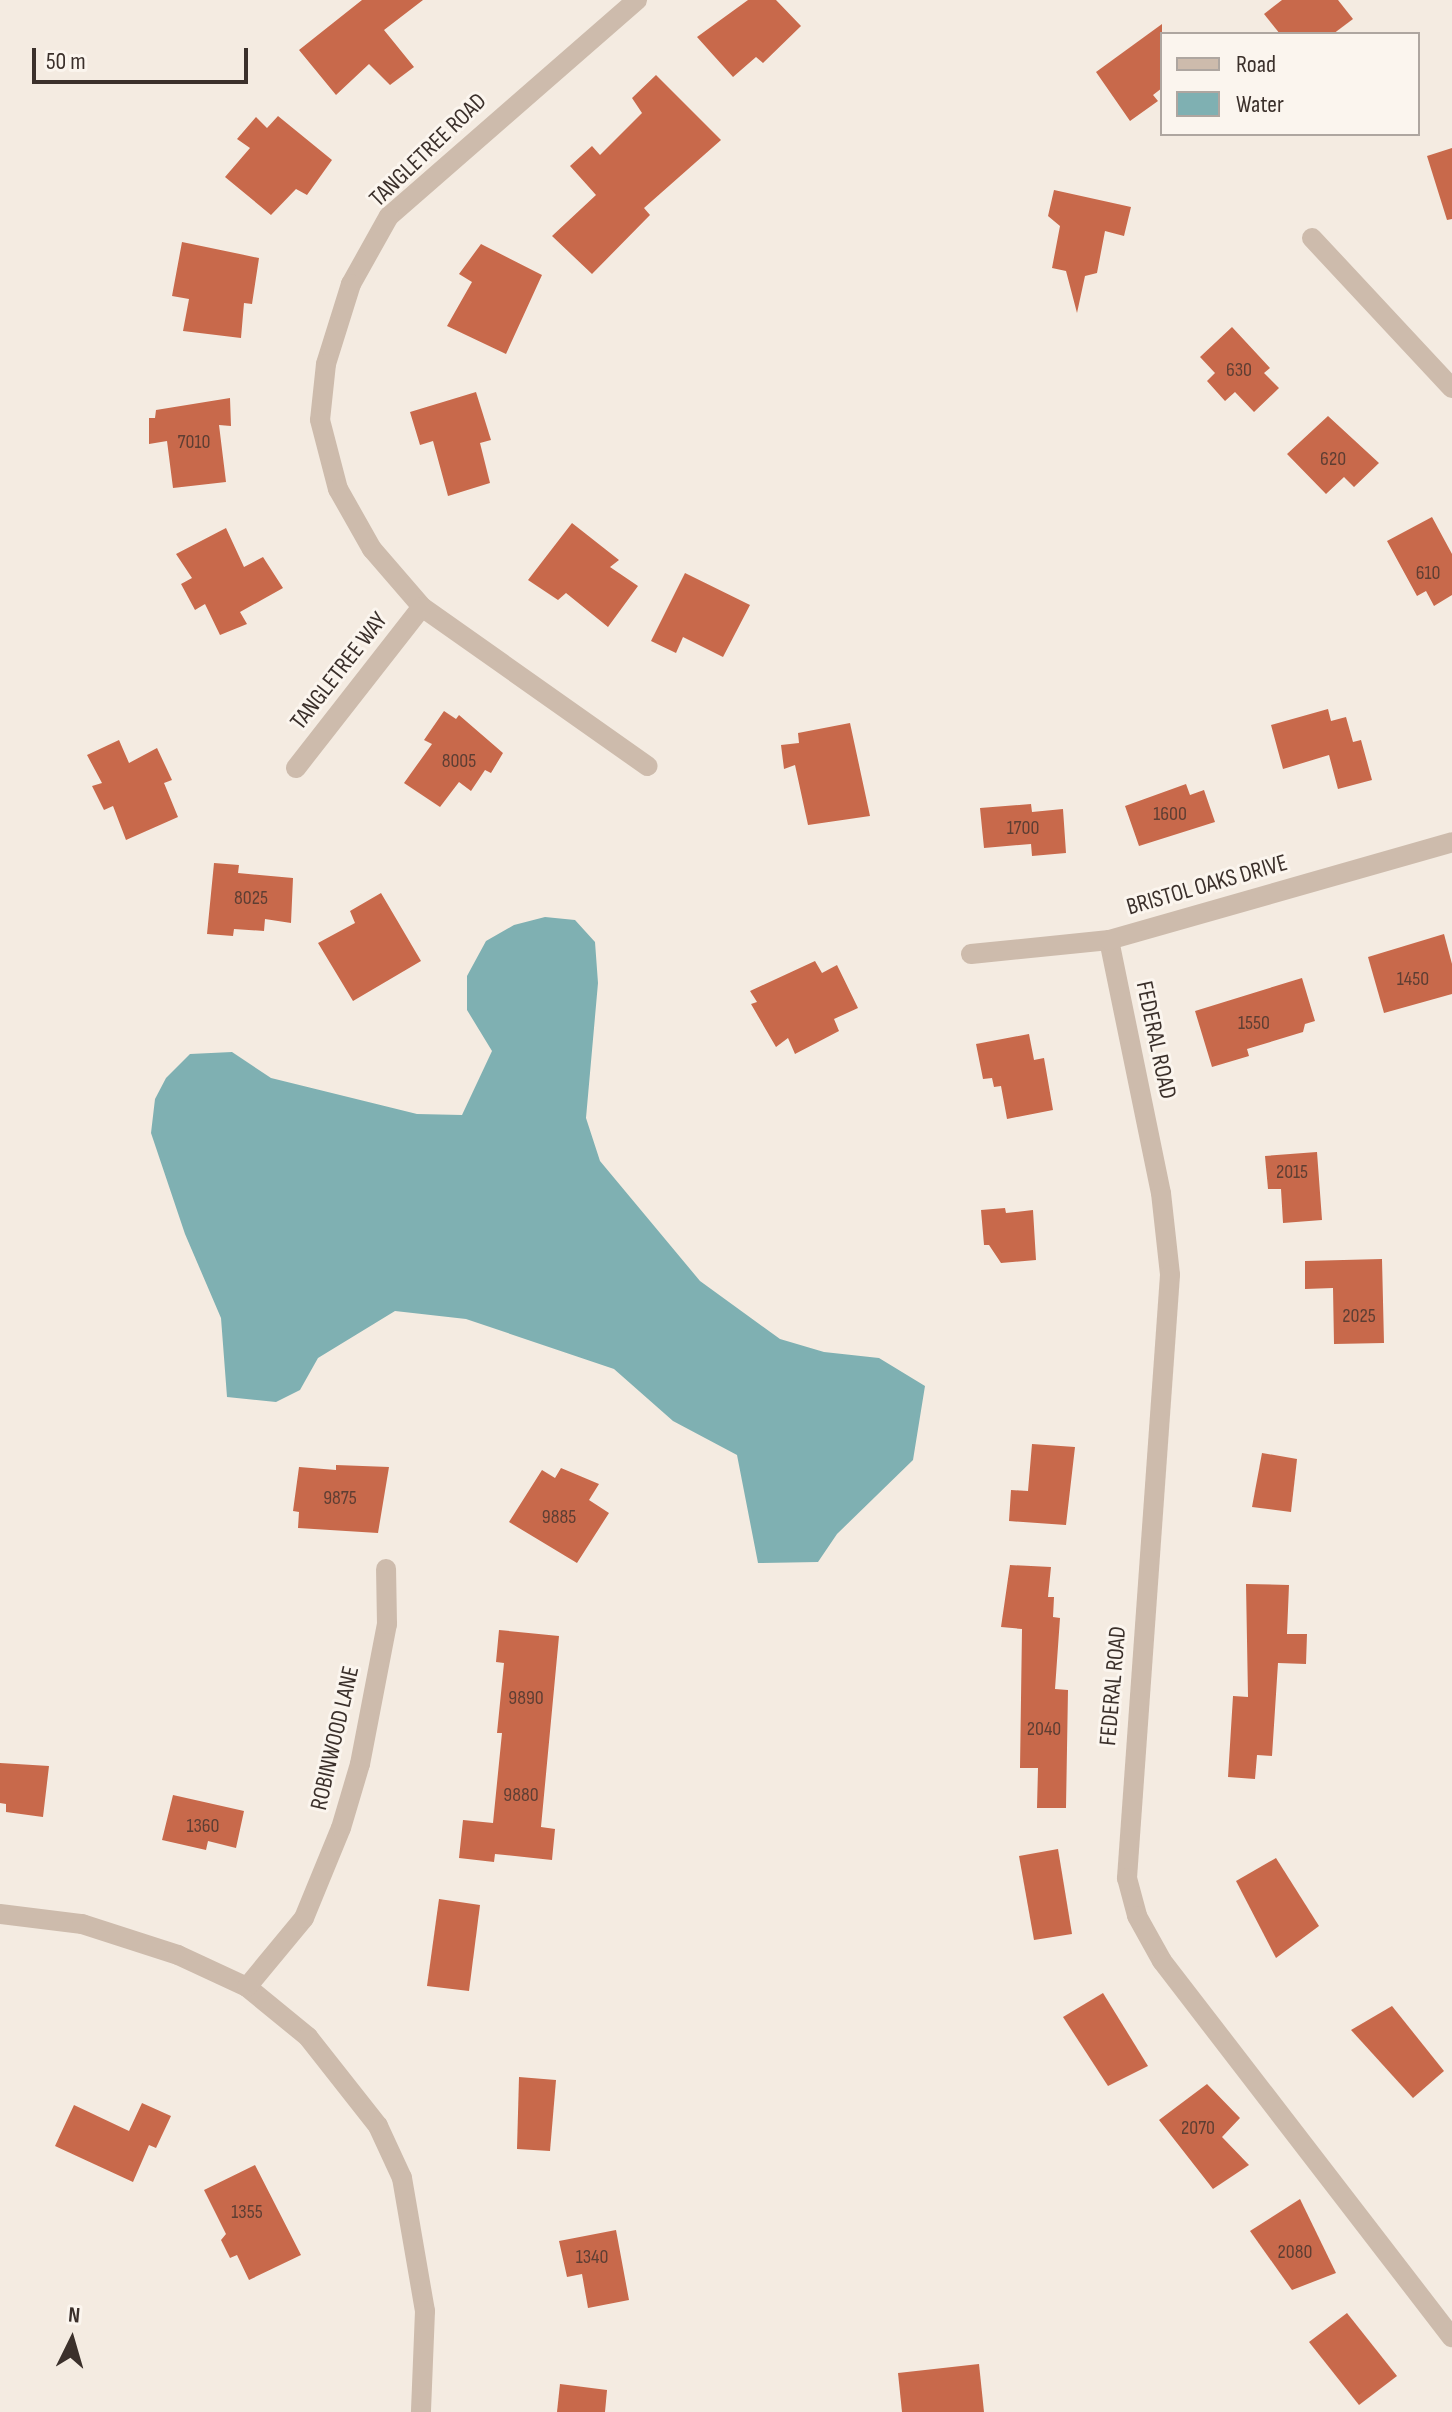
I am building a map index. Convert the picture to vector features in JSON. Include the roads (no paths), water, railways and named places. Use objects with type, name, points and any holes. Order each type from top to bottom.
[{"type":"street","name":"TANGLETREE ROAD","points":[[637,0],[389,216],[351,284],[326,364],[320,420],[338,489],[372,549],[422,607],[647,766]]},
{"type":"street","points":[[1312,238],[1452,388]]},
{"type":"street","name":"TANGLETREE WAY","points":[[296,768],[422,607]]},
{"type":"street","name":"BRISTOL OAKS DRIVE","points":[[971,954],[1109,940],[1452,842]]},
{"type":"street","name":"FEDERAL ROAD","points":[[1109,940],[1161,1193],[1170,1275],[1127,1878],[1137,1916],[1162,1961],[1452,2337]]},
{"type":"street","name":"ROBINWOOD LANE","points":[[247,1987],[304,1918],[341,1828],[360,1764],[387,1624],[386,1569]]},
{"type":"street","points":[[0,1914],[130,1936],[247,1987],[308,2037],[378,2126],[402,2178],[425,2311],[421,2412]]},
{"type":"water","points":[[545,917],[575,920],[595,942],[598,983],[586,1118],[600,1161],[700,1281],[780,1339],[824,1352],[879,1358],[925,1386],[913,1460],[837,1534],[818,1562],[758,1563],[737,1455],[673,1421],[614,1369],[466,1319],[395,1311],[318,1358],[300,1390],[276,1402],[227,1397],[221,1318],[185,1234],[151,1133],[155,1099],[166,1078],[190,1054],[232,1052],[271,1078],[417,1114],[462,1115],[492,1051],[467,1010],[467,976],[486,941],[514,925]]}]
